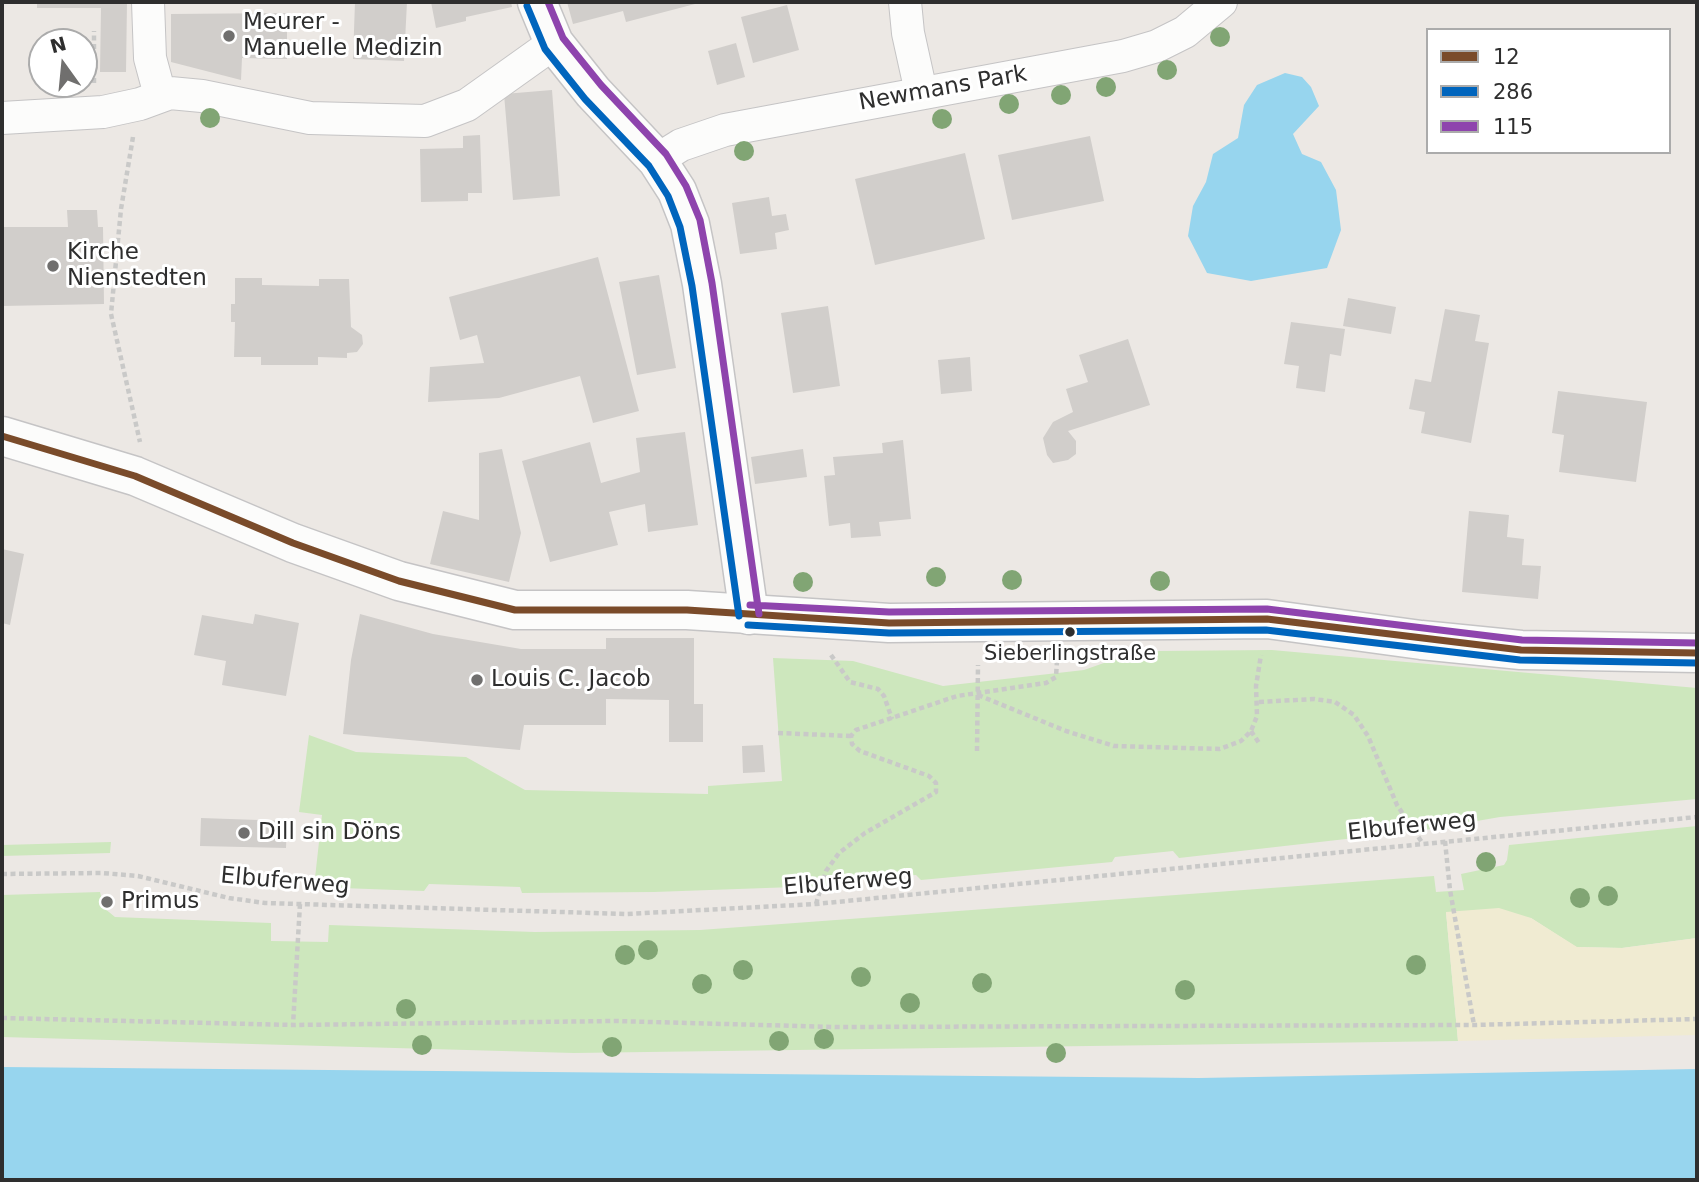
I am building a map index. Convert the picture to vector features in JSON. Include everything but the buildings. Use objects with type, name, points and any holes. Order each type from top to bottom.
[{"type":"main road","points":[[537,2],[554,43],[593,92],[657,160],[677,191],[690,224],[697,255],[749,615]]},
{"type":"main road","points":[[2,436],[135,476],[304,547],[399,581],[483,604],[549,612],[687,610],[888,623],[1267,619],[1421,640],[1521,650],[1697,653]]},
{"type":"street","points":[[148,2],[150,58],[160,95]]},
{"type":"street","points":[[905,2],[908,33],[921,92]]},
{"type":"street","name":"Newmans Park","points":[[657,160],[681,145],[725,130],[1145,49],[1185,32],[1221,2]]},
{"type":"street","points":[[2,118],[128,107],[160,95],[202,96],[310,118],[425,121],[467,105],[499,79],[554,43]]},
{"type":"path","points":[[128,107],[134,135],[121,209],[111,314],[140,441],[135,476]]},
{"type":"path","points":[[977,694],[1066,731],[1114,746],[1220,749],[1241,741],[1251,731],[1259,702],[1256,686],[1262,654]]},
{"type":"path","points":[[816,904],[826,871],[839,853],[887,819],[936,792],[936,783],[929,776],[860,751],[852,744],[851,736],[856,730],[957,696],[1046,683],[1056,677],[1057,661]]},
{"type":"path","points":[[839,665],[842,675],[850,682],[878,689],[888,705],[892,719]]},
{"type":"path","points":[[976,751],[978,665]]},
{"type":"path","points":[[1259,702],[1314,699],[1335,702],[1354,715],[1368,736],[1397,805],[1423,844]]},
{"type":"path","points":[[1251,731],[1259,743]]},
{"type":"path","points":[[778,733],[851,736]]},
{"type":"path","name":"Elbuferweg","points":[[2,874],[138,876],[229,898],[300,904],[627,914],[816,904],[1697,817]]},
{"type":"path","points":[[1445,841],[1450,890],[1474,1025]]},
{"type":"path","points":[[293,1025],[300,904]]},
{"type":"path","points":[[2,1018],[293,1025],[615,1021],[835,1027],[1474,1025],[1697,1019]]},
{"type":"green space","points":[[1272,650],[1697,688],[1697,799],[1500,817],[1425,830],[1179,858],[1173,851],[1115,857],[1112,862],[921,880],[916,875],[855,879],[850,885],[654,892],[522,893],[520,887],[429,884],[424,891],[314,887],[322,815],[299,812],[309,735],[356,752],[466,757],[525,790],[708,794],[708,786],[782,781],[773,658],[853,661],[943,686],[1084,670],[1118,658],[1159,651]]},
{"type":"green space","points":[[1697,826],[1697,938],[1622,948],[1576,947],[1531,918],[1446,912],[1458,1041],[574,1053],[2,1037],[2,895],[100,892],[104,908],[115,917],[271,923],[271,941],[328,942],[329,925],[535,932],[700,930],[1434,876],[1436,892],[1464,890],[1461,874],[1504,865],[1509,845]]},
{"type":"green space","points":[[111,842],[110,853],[2,856],[2,845]]},
{"type":"sand","points":[[1499,908],[1531,918],[1577,947],[1622,948],[1697,938],[1697,1035],[1458,1041],[1446,912]]},
{"type":"water","points":[[1285,73],[1302,77],[1311,87],[1319,106],[1293,134],[1302,154],[1321,162],[1336,190],[1341,230],[1327,268],[1251,281],[1207,273],[1188,236],[1193,206],[1206,182],[1213,154],[1238,138],[1244,105],[1257,85]]},
{"type":"water","points":[[2,1067],[1199,1078],[1697,1069],[1697,1180],[2,1180]]},
{"type":"transit line","name":"115","points":[[548,2],[563,38],[601,85],[666,154],[686,186],[700,220],[712,283],[759,614]]},
{"type":"transit line","name":"286","points":[[527,6],[545,49],[585,99],[649,166],[668,196],[680,227],[692,286],[739,616]]},
{"type":"transit line","name":"12","points":[[2,436],[135,476],[293,543],[399,581],[515,610],[687,610],[889,623],[1267,619],[1521,650],[1697,653]]},
{"type":"transit line","name":"115","points":[[750,605],[889,612],[1267,609],[1522,640],[1697,643]]},
{"type":"transit line","name":"286","points":[[748,625],[889,633],[1266,630],[1520,660],[1697,663]]},
{"type":"place","name":"Meurer - Manuelle Medizin","points":[[229,36]]},
{"type":"place","name":"Kirche Nienstedten","points":[[53,266]]},
{"type":"place","name":"Sieberlingstraße","points":[[1070,632]]},
{"type":"place","name":"Louis C. Jacob","points":[[477,680]]},
{"type":"place","name":"Dill sin Döns","points":[[244,833]]},
{"type":"place","name":"Primus","points":[[107,902]]}]
